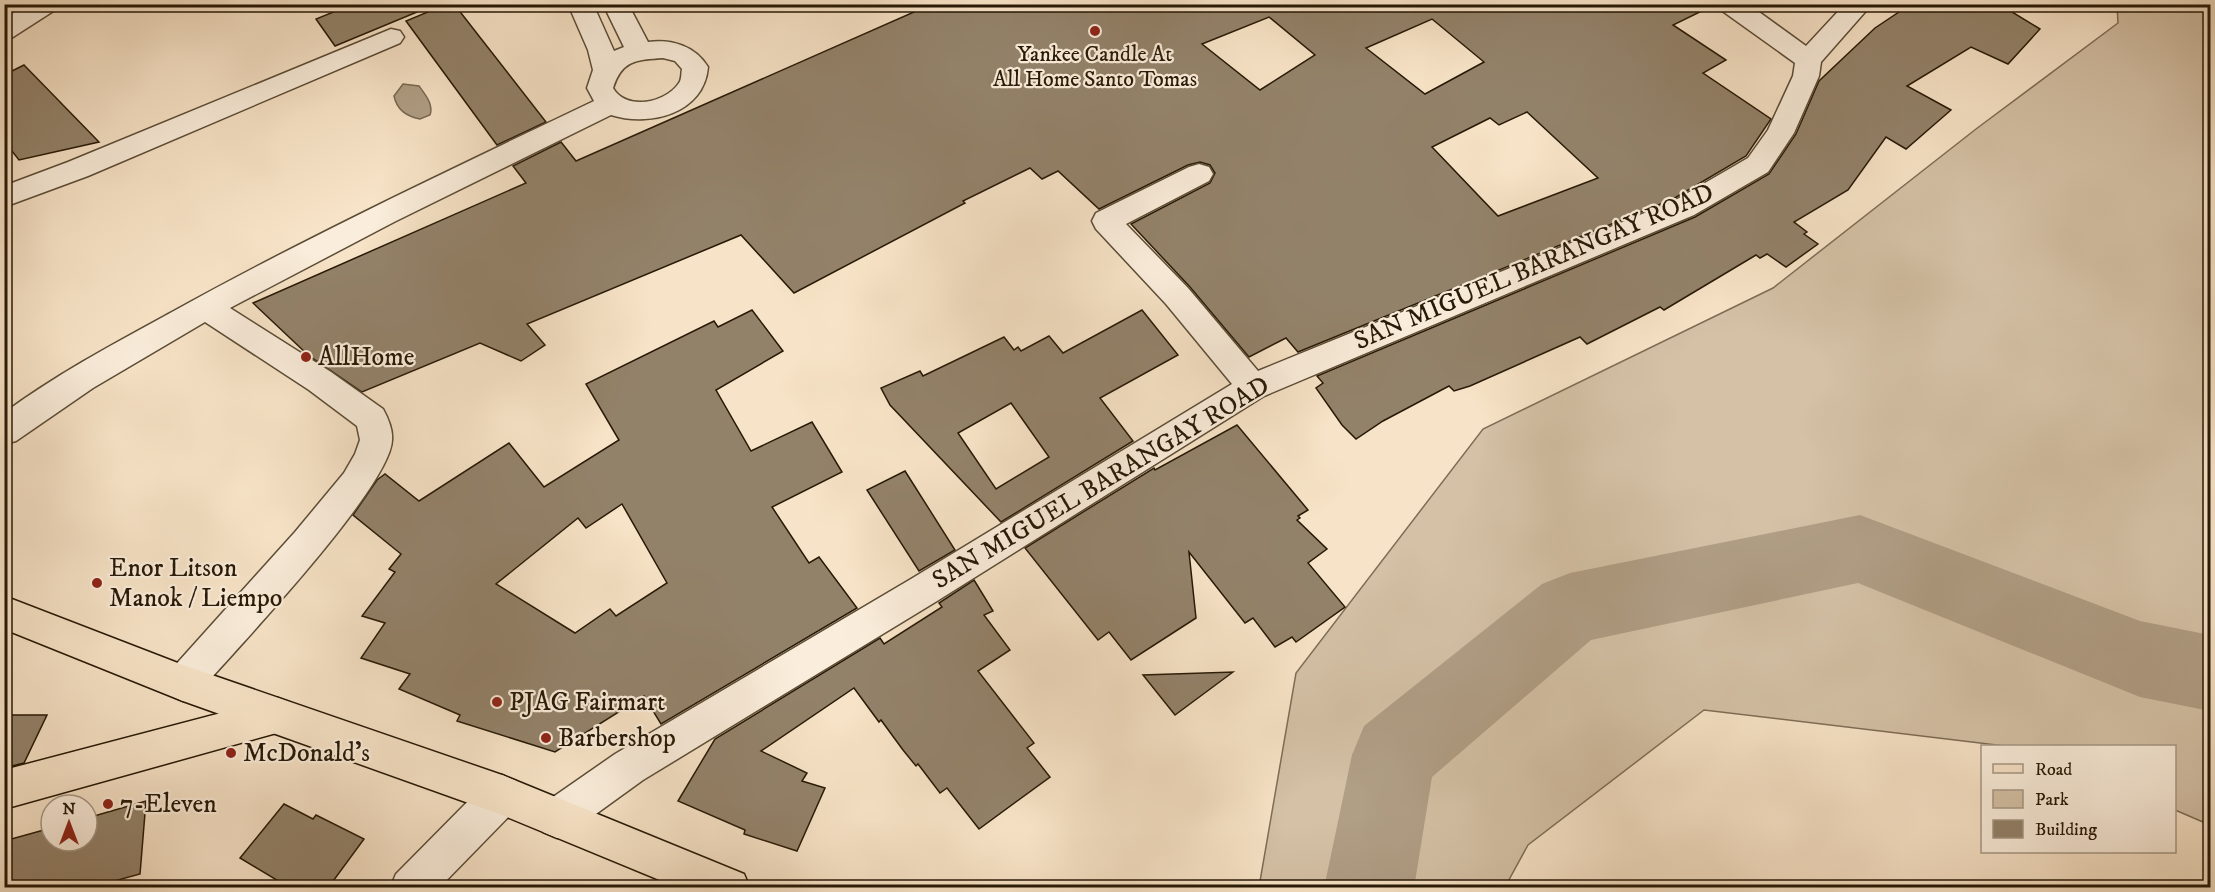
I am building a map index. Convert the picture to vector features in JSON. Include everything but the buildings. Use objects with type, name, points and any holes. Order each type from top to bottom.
[{"type":"main road","points":[[4,612],[183,683],[502,795],[730,888]]},
{"type":"main road","points":[[4,790],[278,716]]},
{"type":"street","points":[[4,31],[46,4]]},
{"type":"street","points":[[580,4],[601,50],[606,70],[600,88],[611,104],[631,111],[657,109],[680,99],[693,83],[695,67],[684,55],[663,49],[639,51],[621,58],[606,70]]},
{"type":"street","points":[[615,4],[639,51]]},
{"type":"street","points":[[1730,4],[1808,60]]},
{"type":"street","name":"SAN MIGUEL BARANGAY ROAD","points":[[557,818],[629,766],[924,590],[1253,387],[1684,208],[1758,165],[1780,133],[1806,76],[1808,60],[1860,4]]},
{"type":"street","points":[[4,197],[78,169],[391,37]]},
{"type":"street","points":[[4,431],[44,401],[205,307],[363,225],[611,104]]},
{"type":"street","points":[[1199,174],[1106,221],[1177,296],[1253,387]]},
{"type":"street","points":[[183,683],[307,543],[356,483],[371,458],[376,440],[372,419],[320,381],[205,307]]},
{"type":"street","points":[[410,888],[502,795]]},
{"type":"green space","points":[[2117,5],[2210,5],[2210,825],[2176,810],[2176,745],[1997,745],[1704,710],[1528,845],[1505,887],[1259,887],[1296,673],[1483,429],[1773,288],[1976,129],[2118,23]]},
{"type":"shaded area","points":[[403,84],[419,86],[430,104],[430,115],[420,119],[400,109],[394,96]]},
{"type":"waterway","points":[[1369,888],[1394,755],[1570,609],[1860,549],[2140,659],[2210,673]]},
{"type":"place","name":"Yankee Candle At All Home Santo Tomas","points":[[1095,31]]},
{"type":"place","name":"AllHome","points":[[306,357]]},
{"type":"place","name":"Enor Litson Manok / Liempo","points":[[97,583]]},
{"type":"place","name":"PJAG Fairmart","points":[[497,702]]},
{"type":"place","name":"Barbershop","points":[[546,738]]},
{"type":"place","name":"McDonald's","points":[[231,753]]},
{"type":"place","name":"7-Eleven","points":[[108,804]]}]
